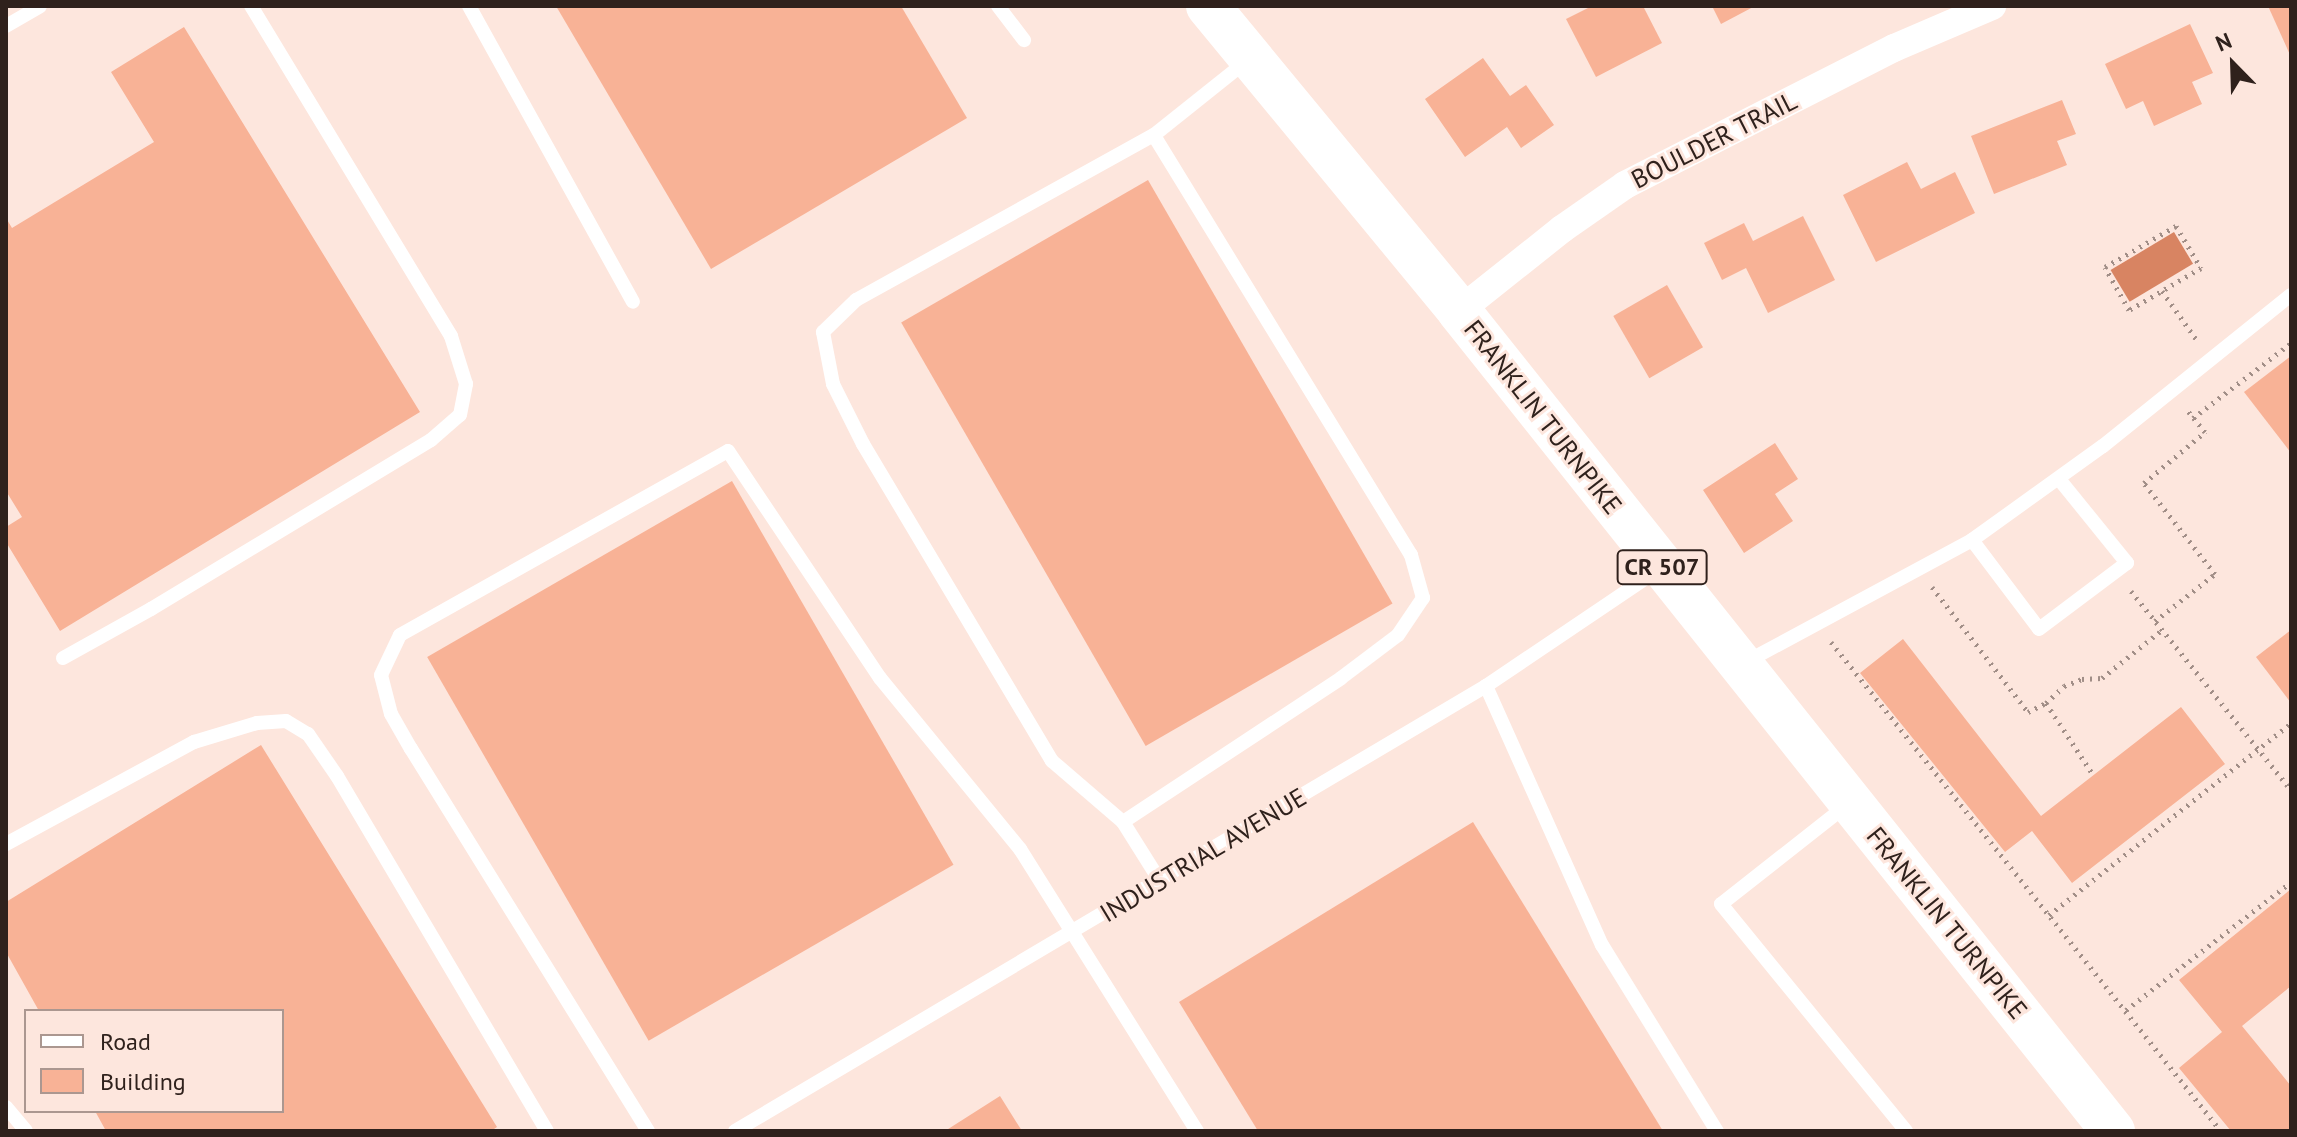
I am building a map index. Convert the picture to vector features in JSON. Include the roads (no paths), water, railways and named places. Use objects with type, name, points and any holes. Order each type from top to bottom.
[{"type":"main road","name":"FRANKLIN TURNPIKE","points":[[1208,6],[1459,311],[2113,1131]]},
{"type":"street","name":"BOULDER TRAIL","points":[[1459,311],[1562,229],[1625,185],[1894,48],[1992,6]]},
{"type":"lane","points":[[6,26],[40,6]]},
{"type":"lane","points":[[63,658],[151,609],[431,440],[460,415],[466,384],[451,336],[251,6]]},
{"type":"lane","points":[[469,6],[633,302]]},
{"type":"lane","points":[[998,6],[1024,40]]},
{"type":"lane","points":[[1160,881],[1123,822],[1052,761],[863,444],[833,384],[823,332],[856,300],[1154,135],[1251,58]]},
{"type":"lane","points":[[1123,822],[1341,678],[1398,635],[1423,598],[1411,555],[1154,135]]},
{"type":"lane","points":[[1741,665],[1972,540],[2059,479],[2291,295]]},
{"type":"lane","points":[[648,1131],[404,738],[391,714],[381,675],[400,635],[728,451],[880,678],[1020,849],[1197,1131]]},
{"type":"lane","points":[[1972,540],[2039,629],[2127,563],[2059,479]]},
{"type":"lane","name":"INDUSTRIAL AVENUE","points":[[735,1131],[1486,686],[1662,567]]},
{"type":"lane","points":[[1486,686],[1602,945],[1717,1131]]},
{"type":"lane","points":[[6,844],[194,742],[257,723],[286,721],[308,734],[337,776],[547,1131]]},
{"type":"lane","points":[[1850,802],[1721,904],[1906,1131]]},
{"type":"lane","points":[[6,1107],[26,1131]]}]
